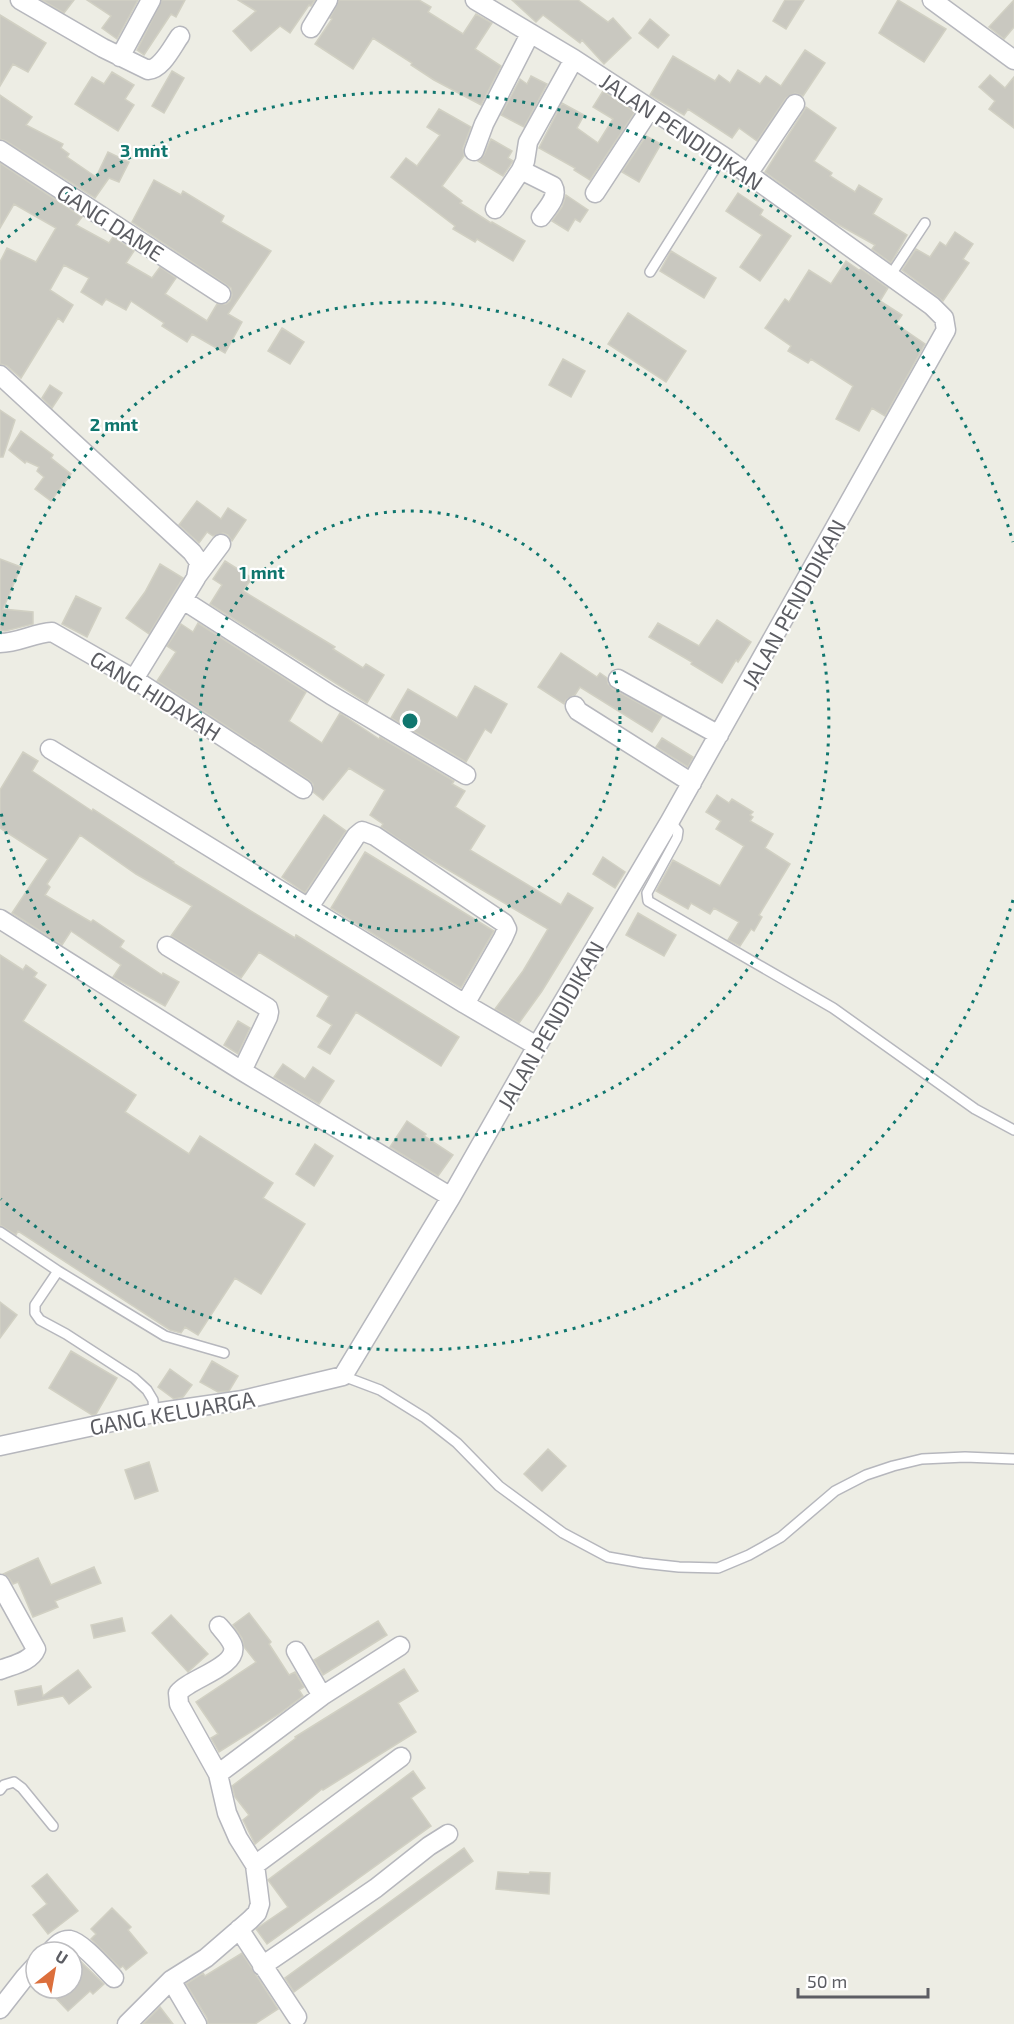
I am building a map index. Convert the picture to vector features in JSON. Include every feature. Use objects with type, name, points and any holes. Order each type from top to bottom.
[{"type":"street","points":[[20,0],[120,57],[148,70],[159,65],[180,36]]},
{"type":"street","points":[[120,57],[151,0]]},
{"type":"street","points":[[311,28],[328,0]]},
{"type":"street","name":"JALAN PENDIDIKAN","points":[[343,1376],[451,1197],[692,783],[946,330],[944,318],[932,306],[723,156],[574,59],[475,0]]},
{"type":"street","points":[[932,0],[1014,60]]},
{"type":"street","points":[[474,151],[484,124],[530,34]]},
{"type":"street","points":[[495,209],[521,170],[528,142],[574,59]]},
{"type":"street","points":[[747,174],[795,104]]},
{"type":"street","points":[[595,193],[650,109]]},
{"type":"street","name":"GANG DAME","points":[[0,150],[221,294]]},
{"type":"street","points":[[521,170],[554,186],[556,190],[555,196],[541,217]]},
{"type":"street","points":[[0,375],[192,552],[199,562],[196,578]]},
{"type":"street","points":[[134,679],[196,578],[221,544]]},
{"type":"street","points":[[183,600],[332,695],[466,775]]},
{"type":"street","name":"GANG HIDAYAH","points":[[0,643],[10,643],[52,632],[134,679],[303,789]]},
{"type":"street","points":[[618,679],[719,735]]},
{"type":"street","points":[[575,706],[578,711],[692,783]]},
{"type":"street","points":[[50,749],[537,1046]]},
{"type":"street","points":[[309,907],[356,836],[362,831],[375,836],[504,923],[507,929],[503,938],[465,1004]]},
{"type":"street","points":[[0,919],[242,1071],[451,1197]]},
{"type":"street","points":[[167,946],[268,1008],[270,1012],[268,1017],[242,1071]]},
{"type":"street","name":"GANG KELUARGA","points":[[0,1446],[154,1413],[243,1400],[343,1376]]},
{"type":"street","points":[[0,1584],[36,1649],[34,1655],[28,1659],[0,1670]]},
{"type":"street","points":[[127,2024],[171,1980],[206,1958],[257,1913],[260,1904],[255,1865],[238,1838],[227,1813],[218,1774],[179,1704],[178,1693],[184,1686],[227,1663],[232,1655],[233,1645],[219,1626]]},
{"type":"street","points":[[218,1774],[322,1696],[400,1646]]},
{"type":"street","points":[[296,1651],[322,1696]]},
{"type":"street","points":[[255,1865],[401,1757]]},
{"type":"street","points":[[262,1966],[376,1888],[421,1852],[448,1834]]},
{"type":"street","points":[[239,1929],[297,2017]]},
{"type":"street","points":[[84,1950],[114,1978]]},
{"type":"street","points":[[0,2009],[24,1978]]},
{"type":"street","points":[[171,1980],[197,2024]]},
{"type":"lane","points":[[650,272],[723,156]]},
{"type":"lane","points":[[890,276],[925,223]]},
{"type":"lane","points":[[670,821],[678,831],[647,893],[648,901],[833,1008],[975,1109],[1014,1130]]},
{"type":"lane","points":[[0,1233],[165,1336],[224,1353]]},
{"type":"lane","points":[[58,1270],[35,1305],[35,1313],[40,1320],[134,1378],[147,1390],[153,1400],[154,1413]]},
{"type":"lane","points":[[343,1376],[380,1390],[425,1418],[457,1443],[500,1486],[563,1533],[608,1557],[642,1563],[718,1568],[781,1537],[835,1491],[866,1475],[893,1466],[922,1459],[965,1457],[1014,1459]]},
{"type":"lane","points":[[0,1790],[4,1785],[14,1782],[22,1788],[53,1826]]},
{"type":"building","points":[[42,0],[74,0],[64,13]]},
{"type":"building","points":[[87,0],[138,0],[117,39],[102,28],[111,16]]},
{"type":"building","points":[[162,0],[185,0],[176,17],[171,14],[144,55],[137,50]]},
{"type":"building","points":[[238,0],[315,0],[290,33],[280,26],[251,51],[233,31],[256,11]]},
{"type":"building","points":[[339,0],[419,0],[431,7],[428,12],[463,34],[476,14],[492,23],[475,49],[501,66],[481,105],[434,80],[373,38],[353,69],[315,44],[332,19],[330,18]]},
{"type":"building","points":[[512,0],[578,0],[608,22],[613,18],[631,38],[604,64],[582,40],[580,43],[543,15],[536,22]]},
{"type":"building","points":[[785,0],[804,0],[786,29],[773,21]]},
{"type":"building","points":[[898,0],[946,29],[924,62],[879,33]]},
{"type":"building","points":[[1014,0],[1014,27],[1004,39],[989,27]]},
{"type":"building","points":[[0,15],[46,43],[28,72],[13,64],[0,86]]},
{"type":"building","points":[[650,19],[669,35],[658,48],[639,33]]},
{"type":"building","points":[[805,50],[825,63],[803,96],[795,93],[786,98],[757,141],[739,128],[732,138],[688,109],[684,115],[650,95],[673,56],[715,81],[719,75],[730,83],[738,70],[760,84],[766,76],[781,86]]},
{"type":"building","points":[[172,71],[184,78],[164,113],[152,106]]},
{"type":"building","points":[[112,72],[134,85],[125,99],[134,105],[118,131],[75,104],[92,77],[104,84]]},
{"type":"building","points":[[990,75],[1005,88],[1014,77],[1014,128],[989,109],[995,101],[979,87]]},
{"type":"building","points":[[531,76],[547,84],[524,127],[501,115],[520,79],[527,84]]},
{"type":"building","points":[[603,91],[635,112],[590,180],[574,170],[575,168],[539,148],[562,103],[584,115],[577,128],[598,143],[613,119],[593,107]]},
{"type":"building","points":[[0,95],[32,117],[26,125],[63,144],[61,148],[69,154],[67,157],[96,177],[108,152],[129,162],[119,182],[109,178],[95,198],[0,139]]},
{"type":"building","points":[[806,107],[836,128],[814,161],[832,173],[830,176],[855,192],[859,185],[882,199],[873,214],[907,235],[891,263],[872,249],[875,245],[832,221],[765,172]]},
{"type":"building","points":[[439,109],[471,127],[463,148],[464,156],[442,186],[462,201],[460,203],[525,241],[513,261],[477,239],[475,242],[453,229],[455,226],[391,177],[406,158],[417,166],[440,135],[427,127]]},
{"type":"building","points":[[646,136],[661,144],[639,182],[622,172]]},
{"type":"building","points":[[491,139],[512,151],[508,158],[513,161],[503,176],[478,161],[484,155]]},
{"type":"building","points":[[0,163],[82,217],[76,225],[109,243],[113,237],[134,251],[126,263],[152,278],[160,267],[176,278],[165,294],[207,321],[217,304],[226,304],[230,301],[231,288],[132,222],[154,180],[181,195],[183,191],[224,216],[221,222],[271,251],[228,314],[242,322],[225,353],[192,334],[187,342],[162,326],[164,323],[131,301],[126,310],[106,299],[102,305],[81,292],[89,278],[64,265],[50,290],[73,305],[63,322],[58,318],[21,378],[7,366],[0,364],[0,262],[7,248],[36,262],[56,228],[14,204],[0,228]]},
{"type":"building","points":[[738,193],[763,210],[760,215],[791,236],[760,281],[740,267],[762,235],[726,211]]},
{"type":"building","points":[[566,195],[588,210],[580,222],[575,219],[568,231],[552,221],[562,207]]},
{"type":"building","points":[[955,232],[973,244],[963,259],[969,263],[943,301],[902,270],[916,249],[930,257],[940,242],[946,246]]},
{"type":"building","points":[[671,251],[716,278],[704,298],[660,271]]},
{"type":"building","points":[[846,261],[888,288],[880,301],[902,315],[896,324],[925,344],[885,416],[872,408],[859,431],[836,419],[853,386],[811,359],[808,363],[788,351],[791,346],[765,328],[785,299],[789,302],[809,270],[831,284]]},
{"type":"building","points":[[628,313],[686,351],[666,382],[608,344]]},
{"type":"building","points":[[282,328],[304,342],[290,364],[268,351]]},
{"type":"building","points":[[563,359],[585,371],[571,397],[549,385]]},
{"type":"building","points":[[50,385],[62,393],[52,408],[42,398]]},
{"type":"building","points":[[0,410],[15,420],[3,457],[0,457]]},
{"type":"building","points":[[21,431],[53,455],[51,458],[71,474],[51,501],[35,489],[44,477],[37,471],[39,467],[26,461],[25,463],[9,450]]},
{"type":"building","points":[[197,501],[221,519],[228,508],[246,520],[232,541],[228,535],[223,533],[213,536],[207,532],[199,543],[179,525]]},
{"type":"building","points":[[0,559],[21,567],[3,609],[33,612],[33,624],[5,631],[0,630]]},
{"type":"building","points":[[225,561],[252,578],[243,591],[335,647],[333,649],[363,668],[366,664],[384,675],[367,703],[210,604],[222,585],[213,579]]},
{"type":"building","points":[[160,564],[183,578],[149,634],[126,618],[145,592]]},
{"type":"building","points":[[76,596],[101,608],[87,637],[62,624]]},
{"type":"building","points":[[717,620],[751,642],[738,662],[736,660],[722,683],[649,637],[658,623],[699,646]]},
{"type":"building","points":[[198,623],[306,692],[289,721],[322,743],[340,713],[379,739],[380,737],[454,781],[452,784],[465,791],[455,807],[485,826],[470,850],[561,905],[568,893],[593,908],[542,991],[519,1023],[495,1009],[523,971],[548,929],[418,852],[381,827],[383,824],[370,815],[385,790],[349,768],[323,800],[313,792],[313,784],[309,780],[157,681],[176,652],[167,646],[181,624],[193,632]]},
{"type":"building","points":[[561,653],[597,677],[600,673],[607,678],[608,684],[613,689],[662,716],[652,732],[580,687],[575,695],[566,700],[564,704],[538,687]]},
{"type":"building","points":[[475,686],[507,704],[491,733],[485,729],[466,762],[391,718],[408,689],[457,718]]},
{"type":"building","points":[[662,738],[693,757],[688,767],[656,747]]},
{"type":"building","points":[[23,752],[38,761],[32,771],[92,811],[93,809],[173,863],[295,938],[296,935],[459,1037],[441,1066],[356,1012],[330,1054],[318,1047],[332,1025],[317,1016],[329,996],[259,952],[241,978],[171,936],[192,906],[136,874],[80,835],[47,884],[50,887],[45,895],[91,922],[93,920],[124,941],[120,947],[162,975],[163,973],[179,982],[165,1006],[113,977],[121,965],[71,931],[62,945],[12,913],[48,859],[0,828],[0,790]]},
{"type":"building","points":[[717,795],[729,803],[732,799],[753,812],[750,815],[753,817],[750,821],[773,834],[765,848],[790,864],[759,915],[762,917],[754,931],[751,929],[740,946],[728,940],[739,922],[714,908],[710,914],[691,903],[688,909],[656,891],[673,860],[720,886],[744,846],[716,829],[721,821],[706,812]]},
{"type":"building","points":[[324,815],[346,831],[305,893],[282,877]]},
{"type":"building","points":[[365,852],[494,931],[461,988],[331,908]]},
{"type":"building","points":[[603,857],[625,872],[615,888],[593,874]]},
{"type":"building","points":[[638,913],[676,935],[664,956],[626,935]]},
{"type":"building","points":[[0,955],[23,970],[26,965],[37,973],[34,977],[46,985],[23,1021],[136,1095],[125,1112],[189,1154],[200,1136],[273,1183],[263,1198],[305,1224],[261,1294],[235,1278],[198,1335],[185,1327],[181,1333],[170,1330],[18,1231],[16,1235],[0,1225]]},
{"type":"building","points":[[238,1021],[250,1028],[238,1054],[224,1045]]},
{"type":"building","points":[[283,1064],[305,1079],[313,1067],[334,1081],[319,1104],[274,1077]]},
{"type":"building","points":[[407,1121],[426,1134],[424,1136],[453,1155],[438,1176],[390,1147]]},
{"type":"building","points":[[315,1144],[333,1156],[314,1186],[296,1174]]},
{"type":"building","points":[[0,1302],[17,1315],[0,1338]]},
{"type":"building","points":[[71,1351],[117,1378],[96,1414],[92,1415],[49,1388]]},
{"type":"building","points":[[212,1361],[238,1376],[229,1391],[218,1392],[200,1382]]},
{"type":"building","points":[[170,1369],[192,1385],[183,1397],[174,1399],[158,1387]]},
{"type":"building","points":[[548,1449],[566,1466],[542,1491],[524,1474]]},
{"type":"building","points":[[149,1462],[158,1491],[135,1499],[125,1470]]},
{"type":"building","points":[[38,1558],[51,1585],[94,1567],[101,1583],[55,1601],[58,1607],[33,1617],[18,1582],[13,1584],[3,1574]]},
{"type":"building","points":[[249,1613],[271,1642],[269,1644],[289,1675],[295,1672],[304,1687],[299,1690],[303,1696],[219,1752],[211,1738],[218,1734],[196,1702],[256,1662],[244,1647],[242,1638],[233,1625]]},
{"type":"building","points":[[171,1615],[208,1654],[188,1672],[152,1633]]},
{"type":"building","points":[[122,1618],[125,1631],[94,1638],[91,1625]]},
{"type":"building","points":[[378,1621],[387,1635],[323,1675],[314,1660]]},
{"type":"building","points":[[404,1669],[418,1691],[398,1703],[416,1732],[322,1789],[255,1844],[243,1820],[249,1815],[235,1797],[232,1786],[295,1737]]},
{"type":"building","points":[[78,1670],[91,1687],[69,1704],[63,1696],[18,1705],[15,1691],[41,1686],[43,1696]]},
{"type":"building","points":[[413,1771],[425,1788],[411,1798],[431,1826],[267,1944],[256,1929],[288,1907],[268,1880]]},
{"type":"building","points":[[464,1848],[473,1861],[294,1992],[285,1978]]},
{"type":"building","points":[[498,1872],[550,1873],[549,1894],[496,1889]]},
{"type":"building","points":[[47,1874],[78,1911],[48,1934],[33,1915],[47,1904],[32,1886]]},
{"type":"building","points":[[112,1908],[131,1927],[128,1930],[147,1953],[126,1970],[123,1966],[120,1968],[91,1939],[96,1934],[91,1929]]},
{"type":"building","points":[[242,1953],[278,2009],[255,2024],[208,2024],[207,2018],[186,1984],[203,1973],[205,1976]]},
{"type":"building","points":[[84,1965],[104,1984],[93,1994],[90,1991],[84,1996]]},
{"type":"building","points":[[57,2000],[80,2000],[68,2011]]},
{"type":"building","points":[[160,2007],[173,2024],[143,2024]]}]
